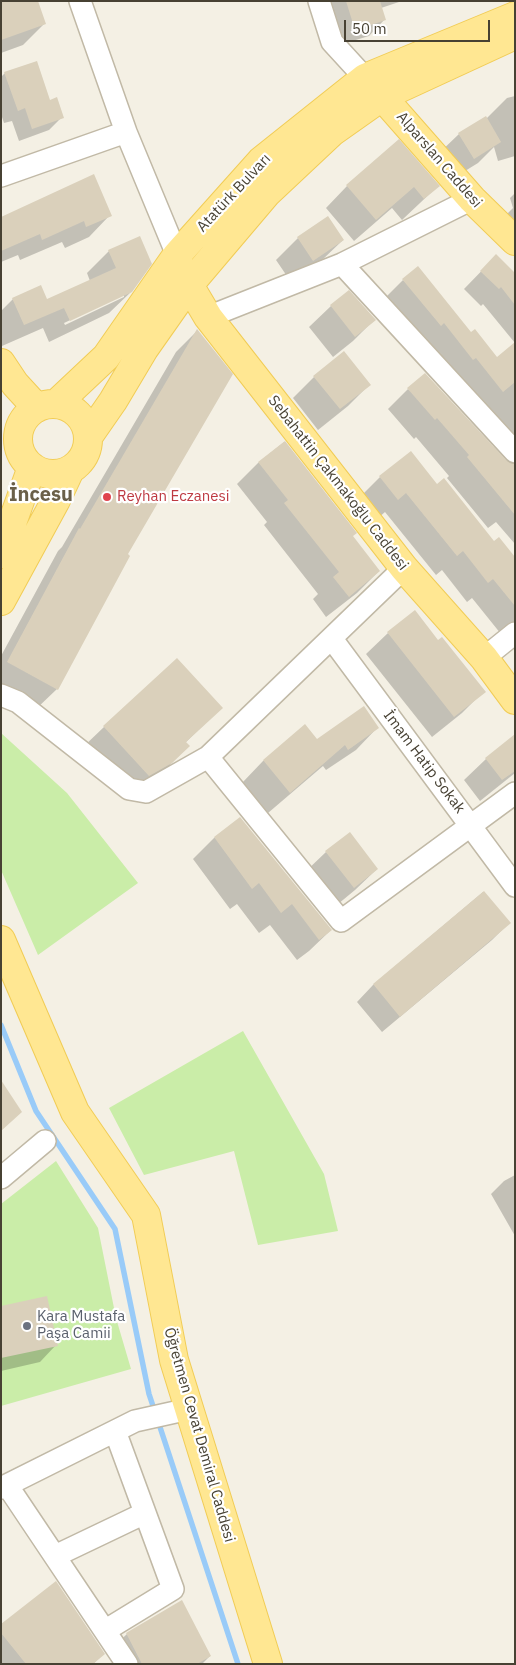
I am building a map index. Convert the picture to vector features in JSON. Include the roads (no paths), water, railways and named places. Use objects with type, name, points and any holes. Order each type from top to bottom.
[{"type":"main road","name":"Atatürk Bulvarı","points":[[46,406],[106,357],[177,255],[261,160],[374,87],[515,16]]},
{"type":"main road","name":"Atatürk Bulvarı","points":[[88,437],[113,401],[144,349],[189,285],[268,193],[332,132],[374,87],[515,35]]},
{"type":"main road","name":"Alparslan Caddesi","points":[[374,87],[472,200],[515,241]]},
{"type":"main road","name":"Sebahattin Çakmakoğlu Caddesi","points":[[177,255],[189,285],[208,317],[404,568],[484,658],[515,700]]},
{"type":"main road","points":[[1,363],[15,384],[46,406]]},
{"type":"main road","points":[[46,406],[66,406],[74,411],[82,418],[88,437],[88,447],[78,464],[70,470],[51,474],[41,472],[25,460],[20,451],[18,441],[23,422],[29,414],[46,406]]},
{"type":"main road","points":[[1,418],[18,441]]},
{"type":"main road","points":[[1,554],[32,467]]},
{"type":"main road","points":[[5,587],[56,500],[70,470]]},
{"type":"main road","name":"Öğretmen Cevat Demiral Caddesi","points":[[1,940],[75,1112],[146,1214],[174,1360],[180,1411],[268,1664]]},
{"type":"street","points":[[80,1],[126,132],[177,255]]},
{"type":"street","points":[[319,1],[332,42],[374,87]]},
{"type":"street","points":[[1,176],[126,132]]},
{"type":"street","points":[[208,317],[342,264],[472,200]]},
{"type":"street","points":[[342,264],[515,452]]},
{"type":"street","points":[[1,695],[18,702],[129,789],[146,792],[208,757],[404,568]]},
{"type":"street","points":[[484,658],[515,633]]},
{"type":"street","name":"İmam Hatip Sokak","points":[[332,639],[515,886]]},
{"type":"street","points":[[208,757],[341,921],[515,793]]},
{"type":"street","points":[[1,1178],[45,1140]]},
{"type":"street","points":[[127,1664],[55,1556],[4,1486],[135,1421],[180,1411]]},
{"type":"street","points":[[106,1630],[172,1589],[115,1431]]},
{"type":"street","points":[[55,1556],[145,1513]]},
{"type":"waterway","points":[[1,1025],[36,1111],[115,1229],[149,1394],[155,1412]]},
{"type":"waterway","points":[[158,1421],[238,1664]]},
{"type":"place","name":"Reyhan Eczanesi","points":[[107,497]]},
{"type":"place","name":"Kara Mustafa Paşa Camii","points":[[27,1326]]},
{"type":"district","name":"İncesu","points":[[41,495]]}]
